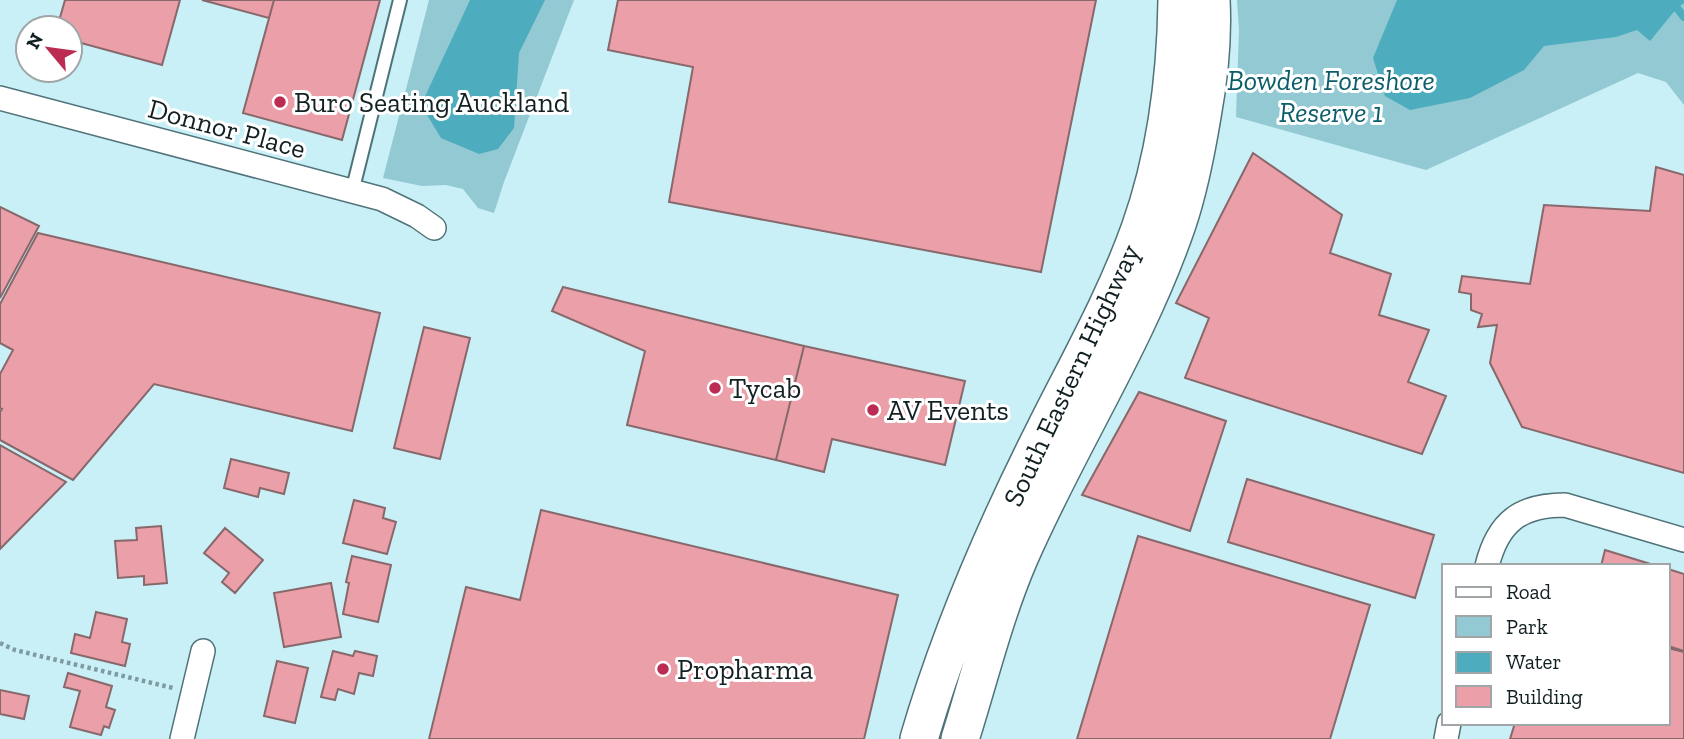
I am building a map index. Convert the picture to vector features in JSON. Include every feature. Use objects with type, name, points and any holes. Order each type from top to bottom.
[{"type":"main road","name":"South Eastern Highway","points":[[919,739],[960,620],[1012,497],[1115,292],[1140,228],[1160,158],[1171,99],[1177,43],[1177,0]]},
{"type":"main road","name":"South Eastern Highway","points":[[960,739],[1018,561],[1155,282],[1177,223],[1194,165],[1207,85],[1211,0]]},
{"type":"street","name":"Donnor Place","points":[[0,98],[382,199],[434,228]]},
{"type":"street","points":[[1487,564],[1498,536],[1508,523],[1531,509],[1548,505],[1573,507],[1684,540]]},
{"type":"street","points":[[182,739],[202,651]]},
{"type":"lane","points":[[352,192],[400,0]]},
{"type":"path","points":[[0,643],[15,650],[181,689]]},
{"type":"green space","points":[[429,0],[574,0],[494,213],[478,208],[463,189],[446,185],[422,186],[383,178]]},
{"type":"green space","name":"Bowden Foreshore Reserve 1","points":[[1237,0],[1684,0],[1684,105],[1666,82],[1638,73],[1426,170],[1236,117],[1239,30]]},
{"type":"water","points":[[470,0],[545,0],[519,53],[514,128],[498,149],[479,154],[441,138],[421,105]]},
{"type":"water","points":[[1397,0],[1684,0],[1684,3],[1650,41],[1637,30],[1616,37],[1544,46],[1524,70],[1470,98],[1410,110],[1385,96],[1373,58]]},
{"type":"building","points":[[65,0],[180,0],[162,65],[84,44],[84,14],[61,14]]},
{"type":"building","points":[[202,0],[274,0],[269,18]]},
{"type":"building","points":[[274,0],[380,0],[342,140],[243,113]]},
{"type":"building","points":[[618,0],[1096,0],[1041,272],[669,202],[693,67],[608,50]]},
{"type":"building","points":[[1253,153],[1342,215],[1330,253],[1391,274],[1379,315],[1429,330],[1408,382],[1446,396],[1422,454],[1185,378],[1209,318],[1176,303]]},
{"type":"building","points":[[1656,167],[1684,175],[1684,473],[1522,427],[1490,363],[1497,325],[1478,327],[1482,314],[1471,310],[1471,294],[1459,292],[1462,276],[1530,284],[1544,205],[1650,211]]},
{"type":"building","points":[[0,207],[39,226],[0,298]]},
{"type":"building","points":[[38,233],[380,313],[352,431],[154,384],[73,480],[0,440],[0,374],[13,350],[0,343],[0,304]]},
{"type":"building","name":"Tycab","points":[[563,287],[804,346],[776,460],[627,425],[645,351],[552,311]]},
{"type":"building","points":[[424,327],[470,338],[440,459],[394,448]]},
{"type":"building","name":"AV Events","points":[[804,346],[965,381],[945,465],[832,439],[824,472],[776,460]]},
{"type":"building","points":[[1139,392],[1226,421],[1190,531],[1082,495]]},
{"type":"building","points":[[0,445],[66,482],[0,549]]},
{"type":"building","points":[[231,459],[289,473],[284,494],[260,488],[258,497],[224,488]]},
{"type":"building","points":[[1247,479],[1434,535],[1415,598],[1228,542]]},
{"type":"building","points":[[354,500],[385,508],[383,518],[396,522],[387,554],[343,543]]},
{"type":"building","name":"Propharma","points":[[541,510],[898,595],[864,739],[429,739],[466,587],[520,600]]},
{"type":"building","points":[[161,526],[167,583],[144,585],[144,576],[118,578],[115,541],[137,540],[136,528]]},
{"type":"building","points":[[225,528],[263,560],[235,593],[222,582],[229,573],[204,553]]},
{"type":"building","points":[[1138,536],[1370,605],[1330,739],[1077,739]]},
{"type":"building","points":[[1605,550],[1650,564],[1602,564]]},
{"type":"building","points":[[352,556],[391,565],[378,622],[343,614]]},
{"type":"building","points":[[1670,570],[1684,574],[1684,651],[1670,647]]},
{"type":"building","points":[[331,583],[341,637],[284,647],[274,593]]},
{"type":"building","points":[[96,612],[127,619],[122,642],[130,644],[125,666],[71,653],[75,634],[90,638]]},
{"type":"building","points":[[1670,648],[1684,652],[1684,739],[1510,739],[1514,725],[1670,725]]},
{"type":"building","points":[[333,651],[353,656],[355,651],[377,656],[373,676],[359,673],[354,694],[338,689],[335,700],[321,697]]},
{"type":"building","points":[[277,661],[308,668],[295,723],[264,716]]},
{"type":"building","points":[[68,673],[112,686],[106,707],[115,710],[109,728],[104,726],[101,735],[70,727],[80,691],[64,687]]},
{"type":"building","points":[[0,690],[29,696],[24,719],[0,714]]},
{"type":"waterway","points":[[1667,0],[1684,17]]},
{"type":"place","name":"Buro Seating Auckland","points":[[280,102]]},
{"type":"place","name":"Tycab","points":[[715,388]]},
{"type":"place","name":"AV Events","points":[[873,410]]},
{"type":"place","name":"Propharma","points":[[663,669]]}]
